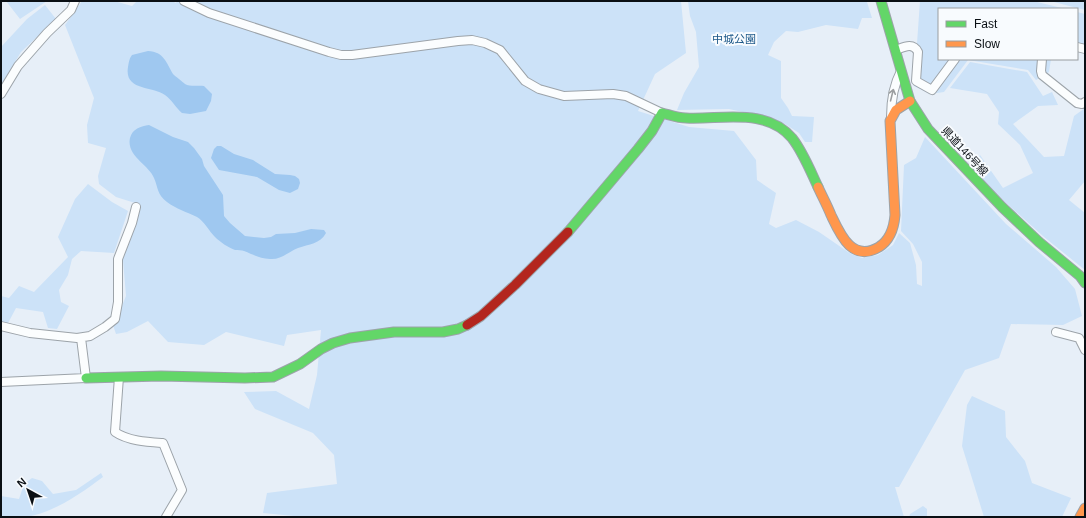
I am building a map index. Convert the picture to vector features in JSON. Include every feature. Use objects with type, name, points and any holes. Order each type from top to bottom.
[{"type":"main road","name":"県道146号線","points":[[881,1],[910,101],[928,129],[1020,225],[1080,276],[1085,283]]},
{"type":"main road","points":[[86,378],[161,376],[246,378],[273,377],[300,364],[333,343],[350,338],[394,332],[443,332],[468,325],[481,316],[515,285],[563,238],[638,150],[662,113],[685,118],[739,117],[765,120],[779,127],[791,137],[804,156],[841,237],[851,248],[858,251],[872,250],[879,247],[886,241],[891,233],[895,220],[895,188],[891,120],[897,109],[910,101]]},
{"type":"main road","points":[[1080,517],[1085,508]]},
{"type":"street","points":[[1,94],[18,66],[47,33],[71,10],[75,1]]},
{"type":"street","points":[[184,1],[210,13],[341,55],[352,55],[458,41],[472,40],[485,43],[500,50],[525,81],[539,90],[564,96],[614,94],[626,96],[662,113]]},
{"type":"street","points":[[896,50],[908,46],[913,46],[916,48],[918,52],[916,81],[932,90],[954,60]]},
{"type":"street","points":[[1042,60],[1042,75],[1077,103],[1082,104],[1085,102]]},
{"type":"street","points":[[891,120],[891,100],[896,81],[901,71]]},
{"type":"street","points":[[1,326],[30,333],[81,338],[90,336],[115,319],[118,302],[118,259],[132,223],[136,207]]},
{"type":"street","points":[[1056,332],[1079,338],[1085,350]]},
{"type":"street","points":[[1,382],[86,378],[81,338]]},
{"type":"street","points":[[119,377],[115,432],[120,436],[146,442],[163,443],[182,490],[166,517]]},
{"type":"green space","points":[[6,1],[47,1],[20,19]]},
{"type":"green space","points":[[82,1],[114,1],[132,6],[137,1],[172,1],[176,3],[177,1],[681,1],[686,53],[655,74],[638,111],[689,127],[734,131],[756,160],[757,180],[776,193],[769,224],[776,228],[796,220],[819,232],[851,254],[862,258],[878,255],[893,245],[899,233],[910,243],[916,265],[917,284],[922,286],[922,262],[913,244],[901,231],[904,165],[916,158],[925,137],[1006,224],[1056,267],[1075,289],[1082,316],[1063,325],[1011,324],[999,358],[965,370],[899,487],[895,487],[904,517],[304,517],[263,513],[267,493],[337,484],[334,455],[313,433],[255,409],[244,392],[276,391],[309,409],[317,375],[321,330],[287,335],[284,346],[226,332],[204,345],[168,342],[148,321],[127,332],[116,334],[113,325],[126,296],[122,248],[135,203],[116,197],[99,184],[98,176],[106,148],[88,143],[87,125],[94,98],[65,25]]},
{"type":"green space","name":"中城公園","points":[[688,1],[873,1],[867,2],[872,18],[862,18],[858,29],[826,25],[798,32],[786,31],[774,42],[768,55],[781,61],[781,98],[792,116],[814,117],[812,142],[805,142],[799,133],[785,124],[770,118],[729,109],[677,110],[684,93],[699,67],[696,32],[690,16]]},
{"type":"green space","points":[[920,1],[1033,1],[1062,8],[938,8],[938,60],[968,60],[944,92],[930,94],[914,86]]},
{"type":"green space","points":[[1050,1],[1085,1],[1085,10]]},
{"type":"green space","points":[[45,5],[56,19],[21,52],[1,85],[1,47],[27,19]]},
{"type":"green space","points":[[1078,12],[1085,14],[1085,49],[1078,49]]},
{"type":"green space","points":[[968,60],[1051,60],[1049,72],[1036,80],[1028,70]]},
{"type":"green space","points":[[970,62],[1027,72],[1043,96],[1052,92],[1058,105],[1038,106],[1013,124],[1044,157],[1064,156],[1074,116],[1085,108],[1085,181],[1069,200],[1085,213],[1085,270],[1044,237],[1005,202],[972,168],[980,155],[1003,188],[1033,173],[1020,145],[998,124],[999,112],[987,94],[950,88]]},
{"type":"green space","points":[[88,184],[112,202],[128,211],[114,253],[81,251],[72,259],[68,275],[59,290],[61,302],[69,306],[57,329],[48,328],[43,312],[16,308],[7,325],[1,324],[1,296],[9,298],[19,286],[34,292],[68,257],[58,237],[75,199]]},
{"type":"green space","points":[[972,396],[1005,411],[1006,437],[1025,461],[1032,483],[1071,498],[1062,517],[984,517],[962,446],[967,405]]},
{"type":"green space","points":[[101,473],[103,477],[67,502],[57,507],[37,515],[26,517],[1,517],[1,496],[19,499],[24,484],[32,478],[42,481],[53,494],[76,490]]},
{"type":"green space","points":[[923,506],[927,509],[927,517],[909,517],[910,514]]},
{"type":"water","points":[[148,51],[158,53],[164,58],[173,74],[185,84],[204,86],[212,94],[211,101],[206,111],[190,114],[182,113],[165,95],[160,92],[140,87],[130,80],[128,75],[128,67],[131,56]]},
{"type":"water","points":[[149,125],[173,137],[188,142],[194,148],[223,195],[224,216],[245,236],[264,238],[271,237],[276,234],[295,233],[311,229],[324,230],[326,233],[324,237],[317,242],[298,248],[274,259],[266,259],[243,251],[235,250],[219,241],[200,219],[174,207],[164,199],[160,194],[151,173],[131,150],[130,138],[133,132],[137,128]]},
{"type":"water","points":[[217,146],[221,146],[234,154],[253,160],[275,174],[295,176],[299,179],[300,183],[298,189],[290,193],[279,190],[257,177],[219,170],[211,158],[214,149]]},
{"type":"traffic: fast","points":[[881,1],[910,101],[928,129],[1002,207],[1039,242],[1080,276],[1085,283]]},
{"type":"traffic: fast","points":[[568,232],[638,149],[652,131],[662,113],[683,118],[742,117],[769,122],[781,128],[796,143],[818,187]]},
{"type":"traffic: fast","points":[[86,378],[161,376],[245,378],[273,377],[300,364],[321,349],[333,343],[350,338],[394,332],[443,332],[458,329],[467,325]]},
{"type":"traffic: slow","points":[[818,187],[838,230],[848,244],[854,249],[861,251],[870,251],[883,244],[891,233],[895,215],[890,121],[896,110],[910,101]]},
{"type":"traffic: slow","points":[[1080,517],[1085,508]]},
{"type":"traffic: jam","points":[[467,325],[481,316],[515,285],[568,232]]}]
